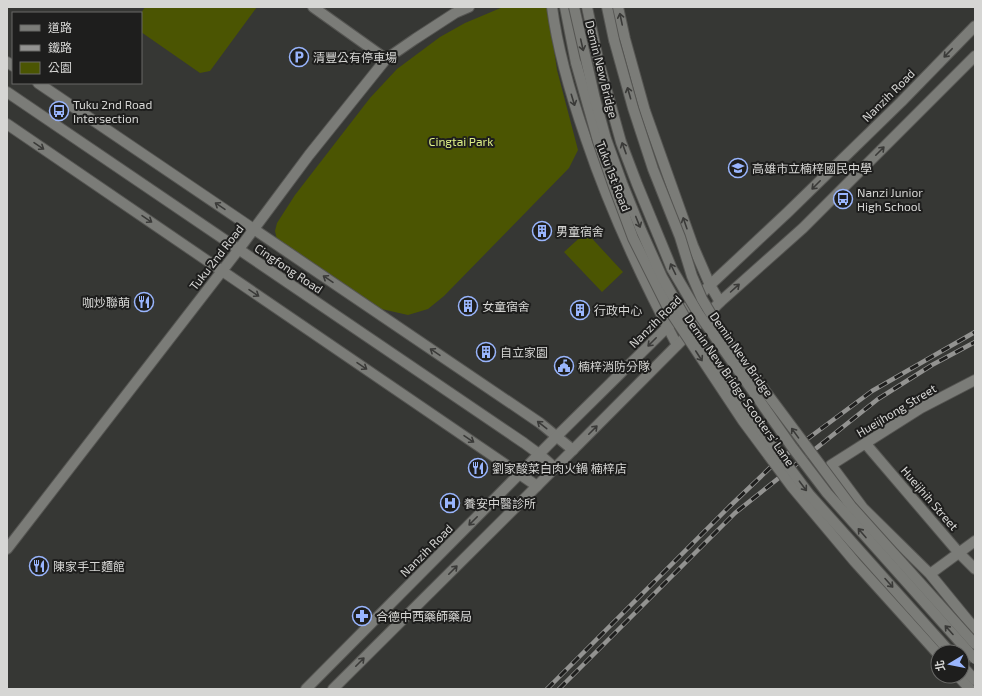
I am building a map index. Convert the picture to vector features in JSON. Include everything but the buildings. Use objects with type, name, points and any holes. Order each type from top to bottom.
[{"type":"street","points":[[313,7],[386,59]]},
{"type":"street","name":"Tuku 2nd Road","points":[[7,549],[239,249],[309,155],[386,59],[455,13],[469,7]]},
{"type":"street","name":"Tuku 1st Road","points":[[552,7],[554,26],[564,69],[598,176],[627,242],[677,345]]},
{"type":"street","name":"Demin New Bridge Scooters' Lane","points":[[565,7],[576,63],[598,141],[633,238],[668,308],[743,422],[792,487],[855,562],[930,645]]},
{"type":"street","name":"Demin New Bridge","points":[[574,7],[594,99],[612,154],[641,230],[662,277],[688,323],[745,408],[809,494],[943,644]]},
{"type":"street","name":"Demin New Bridge","points":[[587,7],[598,59],[626,156],[636,184],[672,269],[698,313],[792,447],[827,493],[975,659]]},
{"type":"street","name":"Demin New Bridge Scooters' Lane","points":[[608,7],[614,40],[633,108],[653,169],[680,237],[692,276],[702,299],[724,336],[851,506],[975,644]]},
{"type":"street","points":[[618,7],[625,39],[645,111],[693,246],[710,285],[720,302]]},
{"type":"street","name":"Nanzih Road","points":[[306,689],[556,437],[710,285],[788,212],[901,102],[975,26]]},
{"type":"street","points":[[333,689],[556,468],[720,302],[803,228],[975,56]]},
{"type":"street","name":"Cingfong Road","points":[[39,84],[540,423],[573,450]]},
{"type":"street","name":"Cingfong Road","points":[[7,92],[539,454],[556,468]]},
{"type":"street","points":[[7,124],[537,486]]},
{"type":"street","name":"Hueijhong Street","points":[[930,574],[863,508],[831,465],[921,408],[975,380]]},
{"type":"street","name":"Hueijhih Street","points":[[865,443],[975,569]]},
{"type":"street","points":[[975,540],[930,574],[975,629]]},
{"type":"green space","points":[[145,7],[257,7],[210,71],[200,73],[142,33],[142,12]]},
{"type":"green space","name":"Cingtai Park","points":[[503,7],[546,7],[549,15],[557,70],[578,150],[569,168],[444,296],[428,309],[408,315],[377,308],[277,240],[275,231],[277,223],[295,195],[370,98],[397,69],[440,37],[465,23]]},
{"type":"green space","points":[[586,232],[623,272],[602,292],[564,252]]},
{"type":"railway","points":[[547,689],[775,463],[872,391],[975,332]]},
{"type":"railway","points":[[559,689],[735,513],[878,399],[932,365],[975,342]]},
{"type":"place","name":"清豐公有停車場","points":[[299,57]]},
{"type":"place","name":"Tuku 2nd Road Intersection","points":[[59,111]]},
{"type":"place","name":"高雄市立楠梓國民中學","points":[[738,168]]},
{"type":"place","name":"Nanzi Junior High School","points":[[843,199]]},
{"type":"place","name":"男童宿舍","points":[[542,231]]},
{"type":"place","name":"咖炒聯萌","points":[[144,302]]},
{"type":"place","name":"女童宿舍","points":[[468,306]]},
{"type":"place","name":"行政中心","points":[[580,310]]},
{"type":"place","name":"自立家園","points":[[486,352]]},
{"type":"place","name":"楠梓消防分隊","points":[[564,366]]},
{"type":"place","name":"劉家酸菜白肉火鍋 楠梓店","points":[[478,468]]},
{"type":"place","name":"養安中醫診所","points":[[450,503]]},
{"type":"place","name":"陳家手工麵館","points":[[39,566]]},
{"type":"place","name":"合德中西藥師藥局","points":[[362,616]]}]
